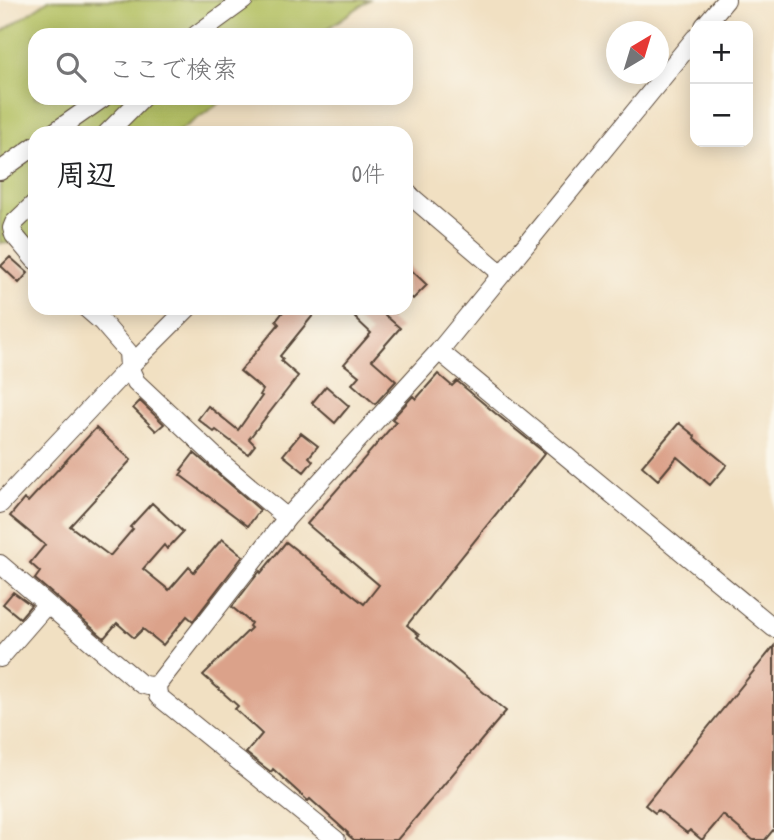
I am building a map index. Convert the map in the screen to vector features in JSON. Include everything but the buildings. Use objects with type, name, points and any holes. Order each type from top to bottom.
[{"type":"street","points":[[206,28],[244,0]]},
{"type":"street","points":[[709,21],[726,0]]},
{"type":"street","points":[[0,564],[141,684],[148,687],[157,685],[287,518],[439,351],[690,43]]},
{"type":"street","points":[[63,126],[93,105]]},
{"type":"street","points":[[114,126],[135,105]]},
{"type":"street","points":[[0,171],[28,151]]},
{"type":"street","points":[[413,198],[502,274]]},
{"type":"street","points":[[28,210],[12,228],[14,235],[28,252]]},
{"type":"street","points":[[94,315],[128,352],[129,367],[136,382],[224,465],[287,518]]},
{"type":"street","points":[[0,504],[181,315]]},
{"type":"street","points":[[439,351],[774,628]]},
{"type":"street","points":[[0,657],[47,604]]},
{"type":"street","points":[[157,685],[158,696],[336,840]]},
{"type":"green space","points":[[49,0],[369,0],[328,28],[28,28],[28,105],[217,105],[186,126],[28,126],[28,246],[3,242],[0,244],[0,33]]}]
